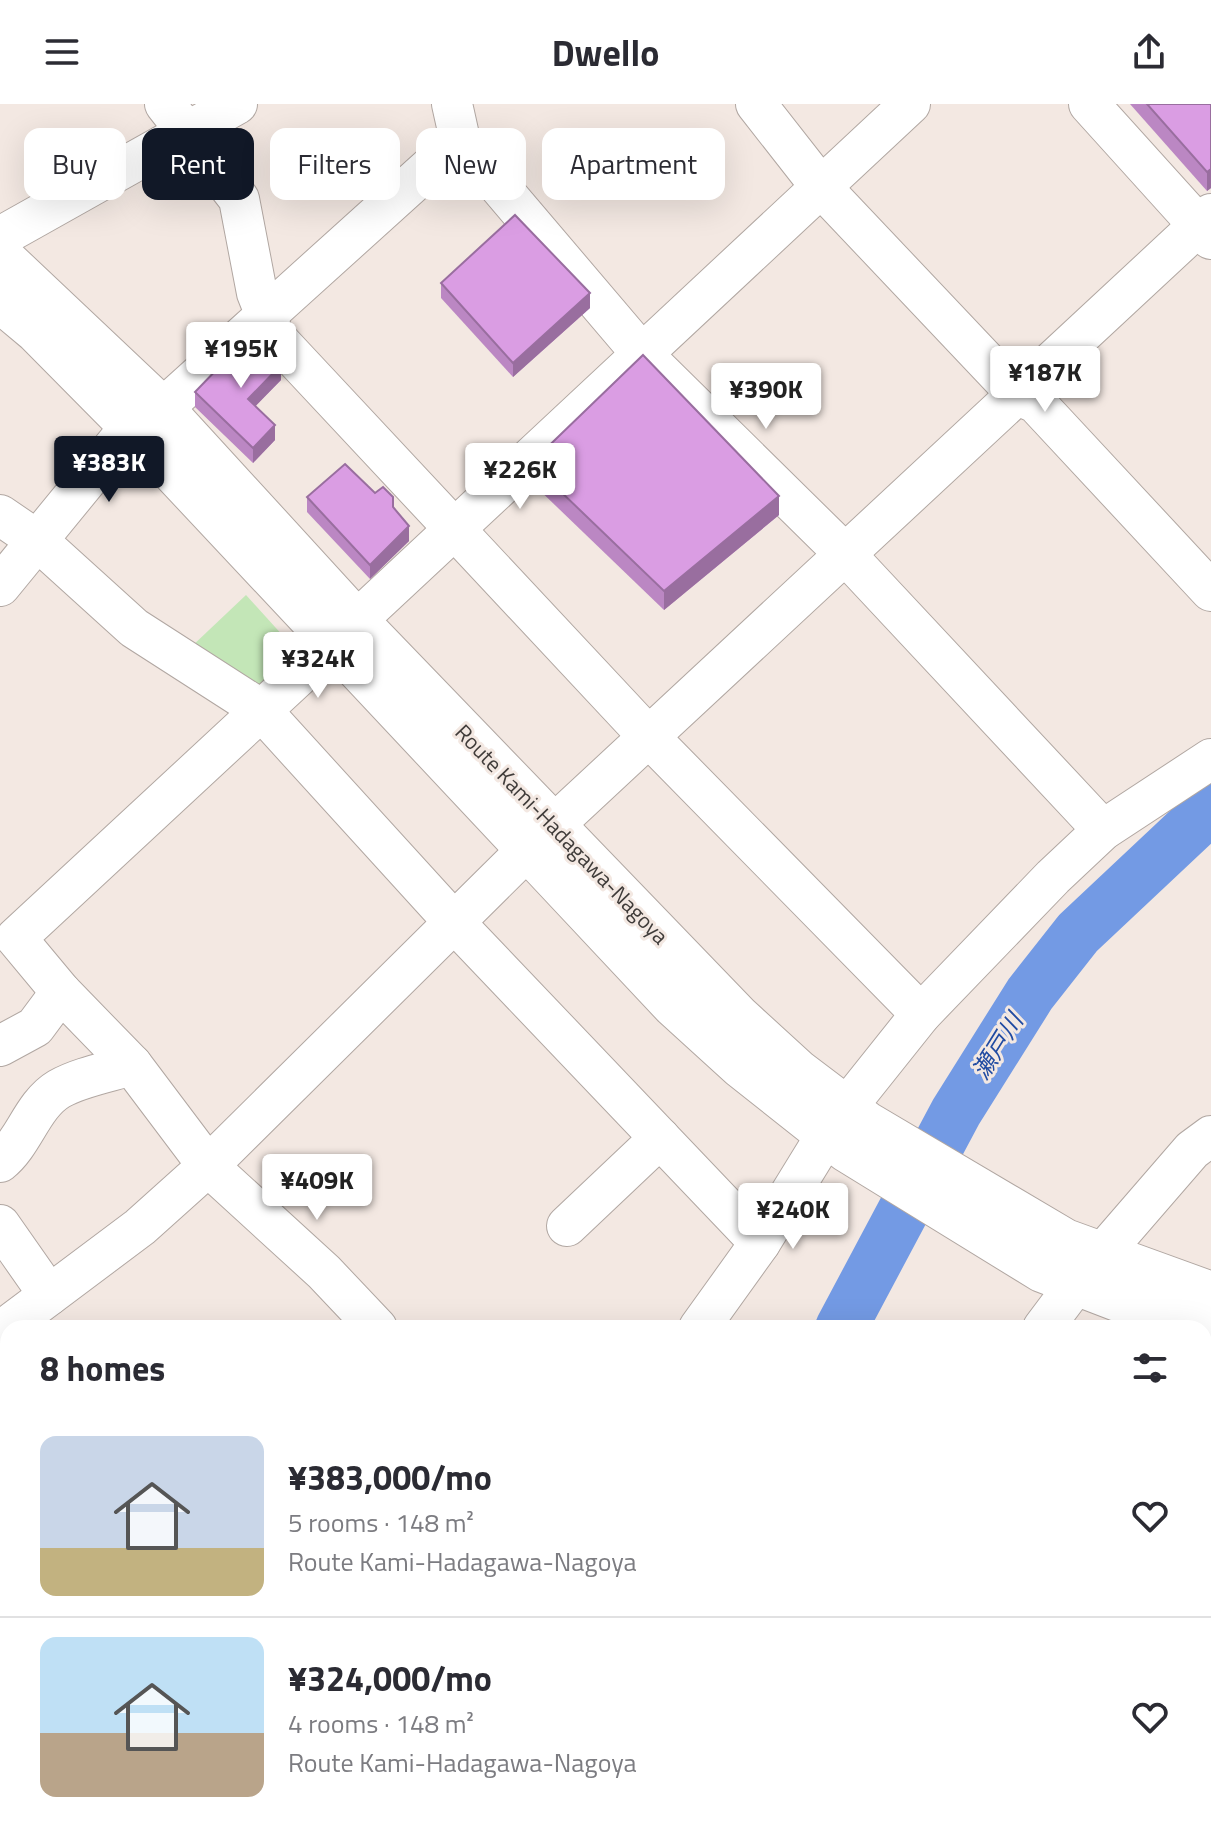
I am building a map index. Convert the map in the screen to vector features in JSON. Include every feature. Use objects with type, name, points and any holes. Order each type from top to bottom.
[{"type":"main road","name":"Route Kami-Hadagawa-Nagoya","points":[[0,256],[345,632],[542,836],[797,1071],[847,1129],[1071,1263],[1192,1320]]},
{"type":"main road","name":"Route Kami-Hadagawa-Nagoya","points":[[0,300],[147,418]]},
{"type":"main road","name":"Route Kami-Hadagawa-Nagoya","points":[[1071,1263],[1211,1294]]},
{"type":"street","points":[[0,237],[178,118],[237,104]]},
{"type":"street","points":[[756,104],[821,187],[1018,395],[1036,403],[1211,591]]},
{"type":"street","points":[[369,1320],[324,1272],[208,1166],[132,1065],[61,992],[8,944],[910,104]]},
{"type":"street","points":[[0,1225],[31,1316],[140,1227],[208,1166],[453,921],[648,736],[1018,395],[1207,226],[1089,104]]},
{"type":"street","points":[[178,118],[239,199],[264,317],[274,336],[648,736],[921,1014]]},
{"type":"street","points":[[0,586],[147,418],[264,317],[456,122],[642,354],[845,554],[1103,830]]},
{"type":"street","points":[[0,515],[38,541],[134,628],[260,709],[453,921],[760,1243]]},
{"type":"street","points":[[705,1320],[847,1129],[921,1014],[1103,830],[1211,759]]},
{"type":"street","points":[[0,1046],[35,1027],[61,992]]},
{"type":"street","points":[[5,1145],[58,1089],[132,1065]]},
{"type":"street","points":[[1046,1320],[1071,1263],[1211,1136]]},
{"type":"street","points":[[567,1226],[660,1138]]},
{"type":"green space","points":[[246,595],[304,659],[270,685],[236,689],[190,648]]},
{"type":"building","points":[[1147,104],[1211,104],[1211,169],[1207,172]]},
{"type":"building","points":[[515,215],[590,293],[513,363],[441,283]]},
{"type":"building","points":[[250,335],[281,365],[248,399],[275,425],[253,448],[195,392]]},
{"type":"building","points":[[643,355],[779,496],[664,591],[531,463]]},
{"type":"building","points":[[345,464],[375,493],[383,487],[393,497],[393,507],[409,526],[370,565],[307,497]]},
{"type":"waterway","name":"瀬戸川","points":[[845,1320],[956,1112],[1030,994],[1078,933],[1211,808]]}]
